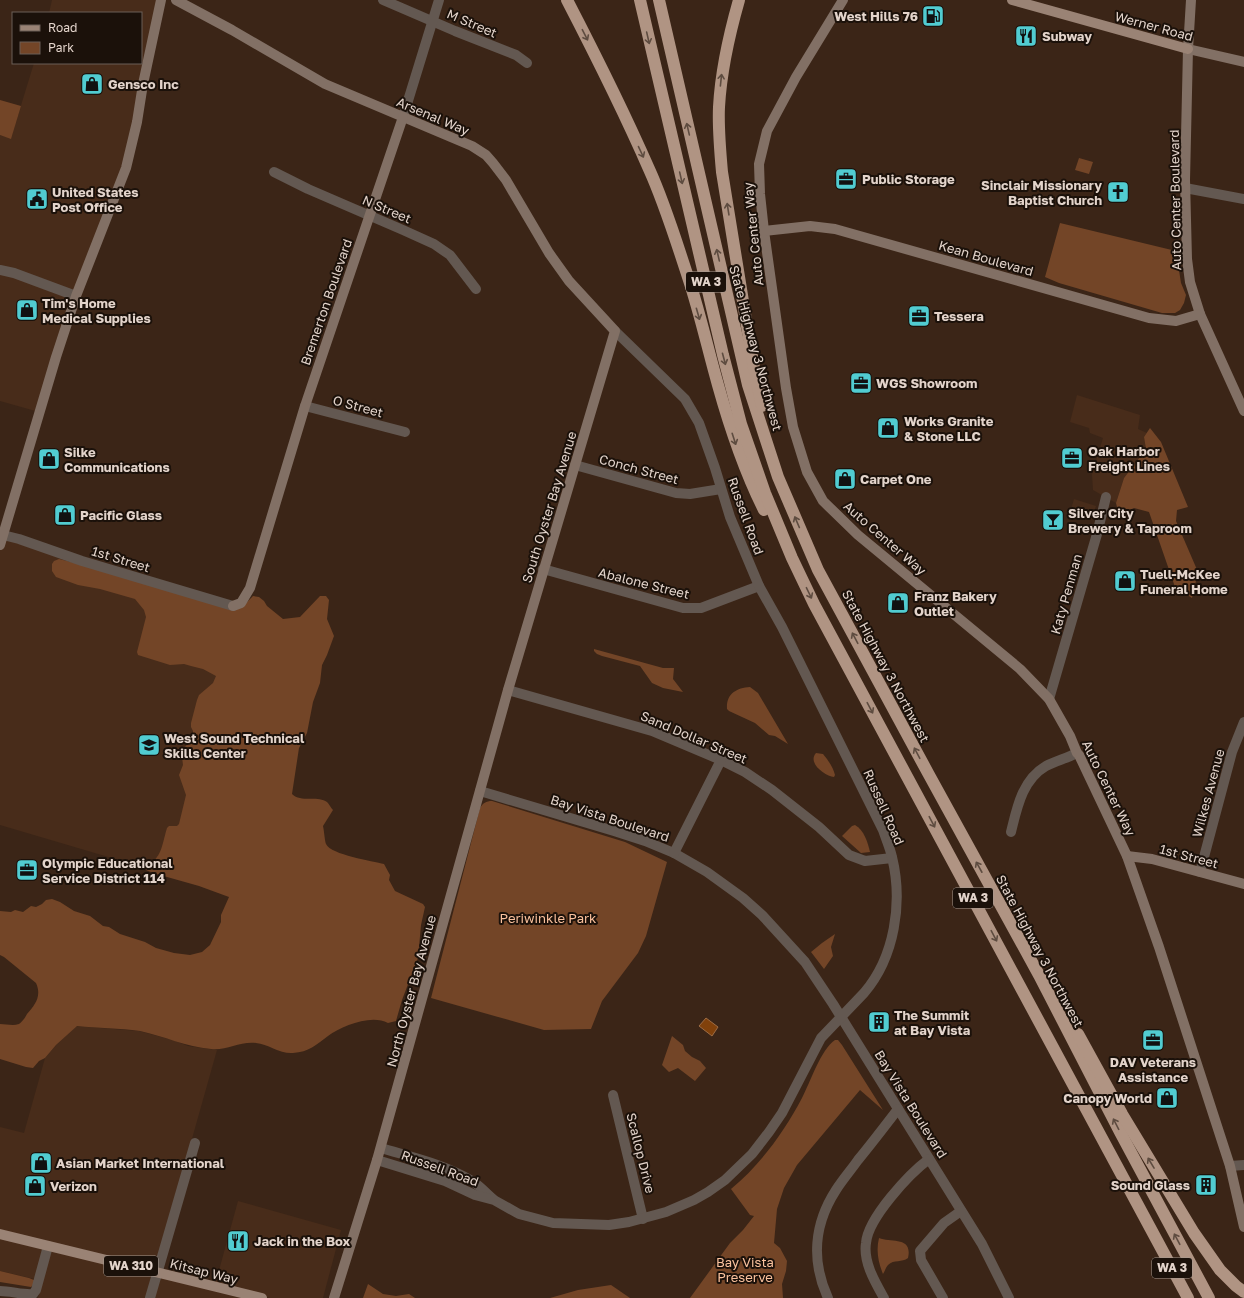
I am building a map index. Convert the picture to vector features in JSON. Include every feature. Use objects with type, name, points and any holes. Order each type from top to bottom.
[{"type":"highway","points":[[567,0],[604,72],[650,170],[689,279],[718,385],[740,455],[754,490],[772,525],[792,558]]},
{"type":"highway","name":"WA 3","points":[[640,0],[722,355],[741,424],[765,493],[792,558],[814,604],[1188,1298]]},
{"type":"highway","name":"State Highway 3 Northwest","points":[[658,0],[748,385],[778,477],[822,577],[1039,975],[1120,1132],[1209,1298]]},
{"type":"highway","points":[[738,0],[727,43],[720,91],[719,123],[722,166],[753,363],[764,411],[791,507]]},
{"type":"highway","points":[[1039,975],[1088,1052],[1126,1120],[1194,1233],[1220,1270],[1244,1292]]},
{"type":"highway","points":[[1156,1237],[1182,1298]]},
{"type":"main road","name":"Werner Road","points":[[1012,0],[1188,49]]},
{"type":"main road","name":"Kitsap Way","points":[[0,1234],[262,1298]]},
{"type":"street","points":[[0,545],[76,296],[126,168],[137,122],[143,84],[161,0]]},
{"type":"street","name":"Arsenal Way","points":[[176,0],[232,30],[325,84],[472,146],[486,155],[506,180],[549,253],[569,281],[615,331]]},
{"type":"street","name":"M Street","points":[[383,0],[516,55],[527,63]]},
{"type":"street","name":"Bremerton Boulevard","points":[[233,606],[241,603],[250,588],[305,406],[402,116],[439,0]]},
{"type":"street","name":"Auto Center Way","points":[[843,0],[796,77],[767,131],[759,164],[760,194],[764,231],[786,388],[793,427],[807,472],[823,501],[858,535],[1020,668],[1049,698],[1070,736],[1128,856],[1230,1166],[1244,1227]]},
{"type":"street","name":"Auto Center Boulevard","points":[[1190,0],[1185,188],[1186,259],[1190,282],[1200,314],[1244,411]]},
{"type":"street","name":"Werner Road","points":[[1188,49],[1244,62]]},
{"type":"street","name":"N Street","points":[[274,172],[308,189],[434,244],[450,255],[476,289]]},
{"type":"street","points":[[1185,188],[1244,199]]},
{"type":"street","name":"Kean Boulevard","points":[[764,231],[810,226],[835,229],[1149,318],[1176,321],[1200,314]]},
{"type":"street","points":[[0,270],[14,273],[76,296]]},
{"type":"street","name":"South Oyster Bay Avenue","points":[[508,690],[615,331]]},
{"type":"street","name":"Russell Road","points":[[381,1148],[435,1164],[477,1184],[494,1200],[519,1214],[553,1223],[609,1225],[643,1219],[666,1212],[694,1200],[725,1180],[748,1158],[782,1113],[821,1038],[853,1006],[870,985],[881,967],[891,940],[896,904],[896,880],[892,858],[883,830],[782,627],[759,586],[730,517],[699,423],[685,399],[615,331]]},
{"type":"street","name":"O Street","points":[[305,406],[404,432]]},
{"type":"street","name":"Conch Street","points":[[575,465],[676,493],[690,494],[721,489]]},
{"type":"street","name":"Katy Penman","points":[[1049,698],[1097,534],[1106,497]]},
{"type":"street","name":"1st Street","points":[[3,535],[20,539],[82,561],[233,606]]},
{"type":"street","name":"Abalone Street","points":[[543,569],[683,608],[701,608],[759,586]]},
{"type":"street","name":"Sand Dollar Street","points":[[508,690],[652,731],[721,760],[745,772],[772,790],[818,826],[849,855],[865,861],[892,858]]},
{"type":"street","name":"North Oyster Bay Avenue","points":[[334,1298],[378,1160],[508,690]]},
{"type":"street","name":"Wilkes Avenue","points":[[1200,872],[1232,752],[1244,722]]},
{"type":"street","points":[[1011,832],[1021,796],[1030,780],[1045,767],[1077,753]]},
{"type":"street","points":[[674,853],[721,760]]},
{"type":"street","name":"Bay Vista Boulevard","points":[[480,792],[614,830],[674,853],[707,872],[743,898],[762,915],[805,962],[833,1004],[982,1244],[1009,1298]]},
{"type":"street","name":"1st Street","points":[[1128,856],[1152,859],[1244,884]]},
{"type":"street","name":"Scallop Drive","points":[[613,1094],[643,1219]]},
{"type":"street","points":[[828,1298],[820,1278],[816,1252],[817,1235],[823,1216],[836,1189],[898,1109]]},
{"type":"street","points":[[150,1298],[195,1143]]},
{"type":"street","points":[[884,1298],[869,1269],[865,1245],[870,1228],[896,1192],[918,1167],[929,1159]]},
{"type":"street","name":"Russell Road","points":[[378,1160],[445,1181],[475,1195],[494,1200]]},
{"type":"street","points":[[1230,1166],[1244,1165]]},
{"type":"street","points":[[943,1298],[921,1260],[920,1251],[944,1223],[962,1211]]},
{"type":"street","points":[[0,1291],[34,1294],[48,1246]]},
{"type":"shaded area","points":[[52,0],[157,0],[135,128],[39,412],[0,401],[0,135],[11,138],[34,64],[142,64],[142,12],[49,12]]},
{"type":"shaded area","points":[[1077,395],[1140,415],[1138,429],[1147,433],[1144,437],[1146,449],[1124,478],[1116,503],[1093,490],[1092,474],[1103,438],[1090,433],[1089,428],[1070,422]]},
{"type":"shaded area","points":[[1074,499],[1096,506],[1092,519],[1070,513]]},
{"type":"shaded area","name":"West Sound Technical Skills Center","points":[[3,535],[330,638],[254,900],[0,825],[0,545]]},
{"type":"shaded area","points":[[706,1018],[718,1027],[712,1036],[699,1026]]},
{"type":"shaded area","points":[[76,1026],[139,1031],[173,1040],[188,1046],[217,1050],[155,1270],[0,1231],[0,1127],[24,1133],[45,1058]]},
{"type":"shaded area","points":[[238,1201],[341,1230],[323,1298],[270,1298],[215,1285]]},
{"type":"shaded area","points":[[0,1236],[241,1298],[38,1298],[43,1281],[0,1271]]},
{"type":"green space","points":[[0,100],[21,106],[11,139],[0,135]]},
{"type":"green space","points":[[1079,158],[1093,162],[1089,174],[1075,170]]},
{"type":"green space","points":[[1060,223],[1176,251],[1181,283],[1186,295],[1180,310],[1175,313],[1162,313],[1059,283],[1045,277]]},
{"type":"green space","points":[[1150,428],[1161,442],[1188,507],[1177,510],[1176,521],[1198,572],[1192,598],[1175,587],[1149,512],[1134,508],[1119,515],[1116,503],[1124,478],[1146,449],[1144,437]]},
{"type":"green space","points":[[59,559],[244,605],[253,596],[259,597],[267,606],[283,619],[300,617],[320,596],[326,596],[329,600],[327,619],[334,636],[322,665],[320,683],[313,702],[307,733],[299,748],[292,794],[296,797],[304,799],[323,800],[327,802],[333,810],[323,826],[326,843],[329,848],[344,854],[384,864],[390,875],[389,880],[395,891],[423,904],[425,907],[421,925],[418,958],[402,1000],[396,1021],[388,1023],[373,1020],[357,1022],[334,1032],[308,1050],[293,1053],[283,1052],[256,1043],[244,1043],[222,1049],[202,1048],[140,1031],[77,1026],[33,1068],[0,1059],[0,1024],[19,1024],[35,1004],[38,996],[38,988],[36,983],[0,955],[0,911],[11,912],[15,910],[23,912],[31,906],[36,907],[46,900],[52,899],[74,911],[90,916],[103,926],[109,927],[120,934],[145,942],[156,948],[174,953],[190,955],[202,952],[210,945],[221,922],[221,915],[229,897],[199,886],[153,873],[145,869],[155,860],[158,855],[167,828],[169,826],[177,826],[179,824],[186,795],[179,775],[183,765],[183,751],[191,740],[193,734],[191,723],[199,695],[213,683],[216,676],[203,669],[184,664],[170,665],[138,655],[137,652],[146,617],[144,610],[135,599],[100,589],[78,585],[56,577],[52,571],[52,564],[54,561]]},
{"type":"green space","points":[[594,649],[663,668],[674,668],[673,679],[683,692],[663,688],[652,683],[640,666],[602,656],[597,654]]},
{"type":"green space","points":[[750,687],[758,693],[788,744],[775,736],[769,735],[755,723],[727,709],[728,699],[736,690]]},
{"type":"green space","points":[[816,753],[823,754],[827,759],[833,769],[835,775],[834,777],[822,772],[815,765],[814,757]]},
{"type":"green space","name":"Periwinkle Park","points":[[488,801],[625,842],[667,862],[646,936],[638,953],[602,1001],[591,1029],[544,1030],[431,998],[480,808]]},
{"type":"green space","points":[[855,825],[863,833],[870,852],[861,853],[842,836]]},
{"type":"green space","points":[[835,934],[831,947],[833,956],[824,969],[811,952]]},
{"type":"green space","points":[[672,1036],[683,1045],[685,1051],[700,1061],[706,1068],[695,1081],[678,1068],[669,1072],[662,1065]]},
{"type":"green space","name":"Bay Vista Preserve","points":[[835,1040],[838,1040],[842,1045],[883,1110],[860,1090],[797,1165],[784,1188],[777,1209],[774,1243],[780,1248],[787,1261],[782,1284],[783,1298],[690,1298],[730,1243],[754,1216],[750,1215],[731,1189],[762,1158],[780,1135],[802,1098],[825,1051]]},
{"type":"green space","points":[[879,1238],[904,1243],[909,1251],[908,1258],[890,1263],[883,1274],[878,1256]]},
{"type":"green space","points":[[0,1271],[29,1278],[34,1280],[34,1284],[31,1287],[0,1282]]},
{"type":"green space","points":[[368,1284],[383,1294],[396,1296],[409,1294],[415,1298],[363,1298]]},
{"type":"green space","points":[[611,1285],[630,1298],[550,1298],[578,1290]]},
{"type":"place","name":"West Hills 76","points":[[933,16]]},
{"type":"place","name":"Subway","points":[[1026,36]]},
{"type":"place","name":"Gensco Inc","points":[[92,84]]},
{"type":"place","name":"Public Storage","points":[[846,179]]},
{"type":"place","name":"Sinclair Missionary Baptist Church","points":[[1118,192]]},
{"type":"place","name":"United States Post Office","points":[[37,199]]},
{"type":"place","name":"Tim's Home Medical Supplies","points":[[27,310]]},
{"type":"place","name":"Tessera","points":[[919,316]]},
{"type":"place","name":"WGS Showroom","points":[[861,383]]},
{"type":"place","name":"Works Granite & Stone LLC","points":[[888,428]]},
{"type":"place","name":"Oak Harbor Freight Lines","points":[[1072,458]]},
{"type":"place","name":"Silke Communications","points":[[49,459]]},
{"type":"place","name":"Carpet One","points":[[845,479]]},
{"type":"place","name":"Pacific Glass","points":[[65,515]]},
{"type":"place","name":"Silver City Brewery & Taproom","points":[[1053,520]]},
{"type":"place","name":"Tuell-McKee Funeral Home","points":[[1125,581]]},
{"type":"place","name":"Franz Bakery Outlet","points":[[898,603]]},
{"type":"place","name":"West Sound Technical Skills Center","points":[[149,745]]},
{"type":"place","name":"Olympic Educational Service District 114","points":[[27,870]]},
{"type":"place","name":"The Summit at Bay Vista","points":[[879,1022]]},
{"type":"place","name":"DAV Veterans Assistance","points":[[1153,1040]]},
{"type":"place","name":"Canopy World","points":[[1167,1098]]},
{"type":"place","name":"Asian Market International","points":[[41,1163]]},
{"type":"place","name":"Sound Glass","points":[[1206,1185]]},
{"type":"place","name":"Verizon","points":[[35,1186]]},
{"type":"place","name":"Jack in the Box","points":[[238,1241]]}]
